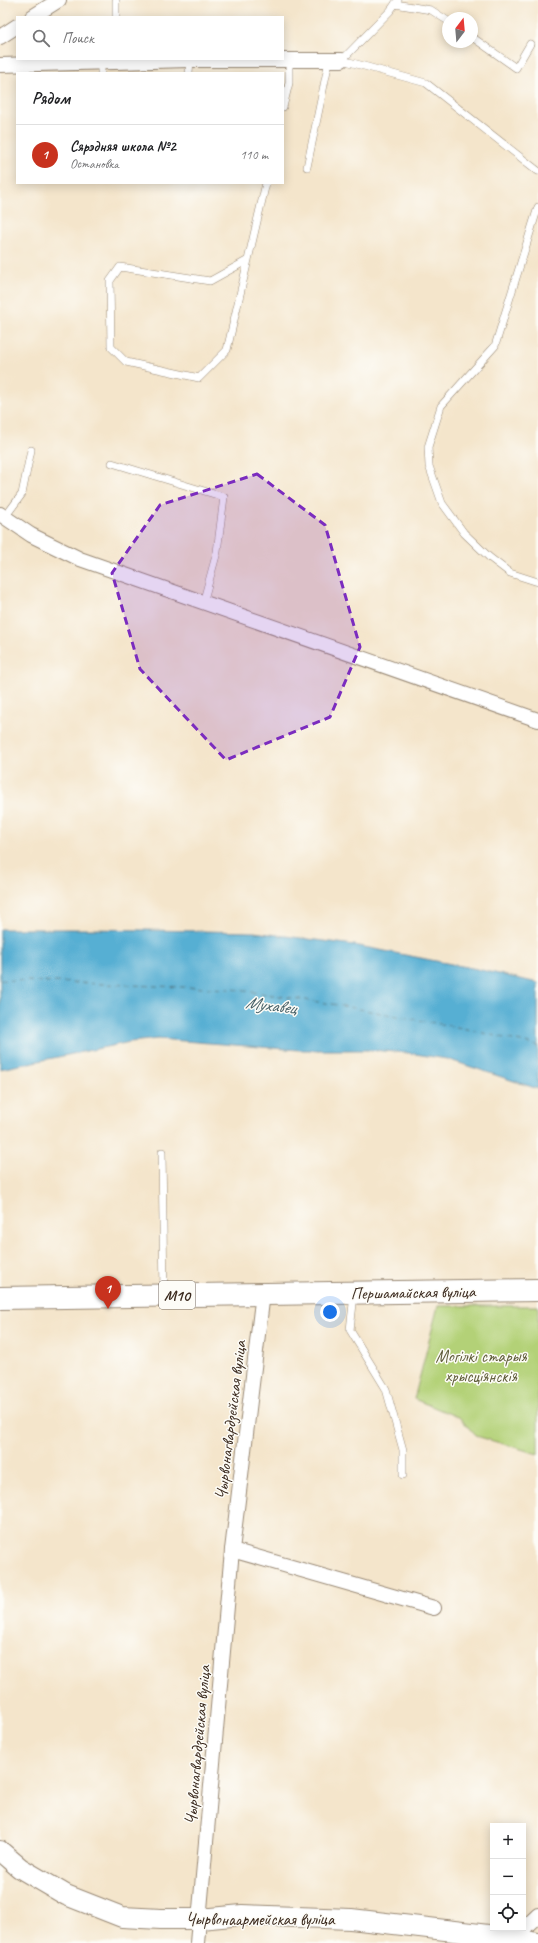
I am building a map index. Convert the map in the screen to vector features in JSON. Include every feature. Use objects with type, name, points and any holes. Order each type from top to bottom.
[{"type":"main road","name":"Першамайская вуліца","points":[[0,1298],[538,1290]]},
{"type":"street","points":[[34,16],[59,0]]},
{"type":"street","points":[[0,37],[16,27]]},
{"type":"street","points":[[0,64],[39,68],[101,68],[118,60],[190,66],[289,60],[335,60]]},
{"type":"street","points":[[2,516],[31,535],[80,559],[538,720]]},
{"type":"street","name":"Чырвонагвардзейская вуліца","points":[[197,1943],[232,1550],[263,1293]]},
{"type":"street","points":[[232,1550],[434,1608]]},
{"type":"street","name":"Чырвонаармейская вуліца","points":[[0,1851],[20,1868],[66,1895],[122,1917],[200,1919],[242,1916],[351,1919],[514,1938],[536,1943]]},
{"type":"street","points":[[514,1938],[538,1915]]},
{"type":"lane","points":[[116,0],[116,16]]},
{"type":"lane","points":[[306,167],[335,60],[397,2],[406,0]]},
{"type":"lane","points":[[397,2],[431,10],[442,17]]},
{"type":"lane","points":[[478,41],[516,68],[530,44]]},
{"type":"lane","points":[[284,102],[288,83],[289,60]]},
{"type":"lane","points":[[335,60],[426,83],[538,171]]},
{"type":"lane","points":[[248,260],[210,281],[120,267],[110,281],[111,347],[126,362],[199,378],[227,350],[266,184]]},
{"type":"lane","points":[[538,207],[495,346],[441,406],[428,447],[429,466],[442,503],[464,533],[489,557],[510,573],[538,582]]},
{"type":"lane","points":[[2,516],[22,494],[31,450]]},
{"type":"lane","points":[[112,463],[224,497],[217,552],[203,603]]},
{"type":"lane","points":[[162,1152],[164,1295]]},
{"type":"lane","points":[[354,1293],[350,1330],[386,1389],[403,1450],[403,1475]]},
{"type":"highlighted area","points":[[257,474],[325,525],[360,647],[330,717],[226,760],[140,669],[112,573],[160,505]]},
{"type":"green space","name":"Могілкі старыя хрысціянскія","points":[[438,1306],[538,1306],[538,1454],[476,1436],[460,1418],[414,1399]]},
{"type":"water","name":"Мухавец","points":[[0,929],[254,932],[354,945],[477,969],[538,983],[538,1089],[447,1059],[409,1053],[371,1050],[299,1050],[158,1039],[130,1042],[0,1069]]},
{"type":"ferry route","points":[[0,980],[233,989],[332,1004],[462,1028],[538,1046]]},
{"type":"place","name":"Сярэдняя школа №2","points":[[108,1309]]}]
